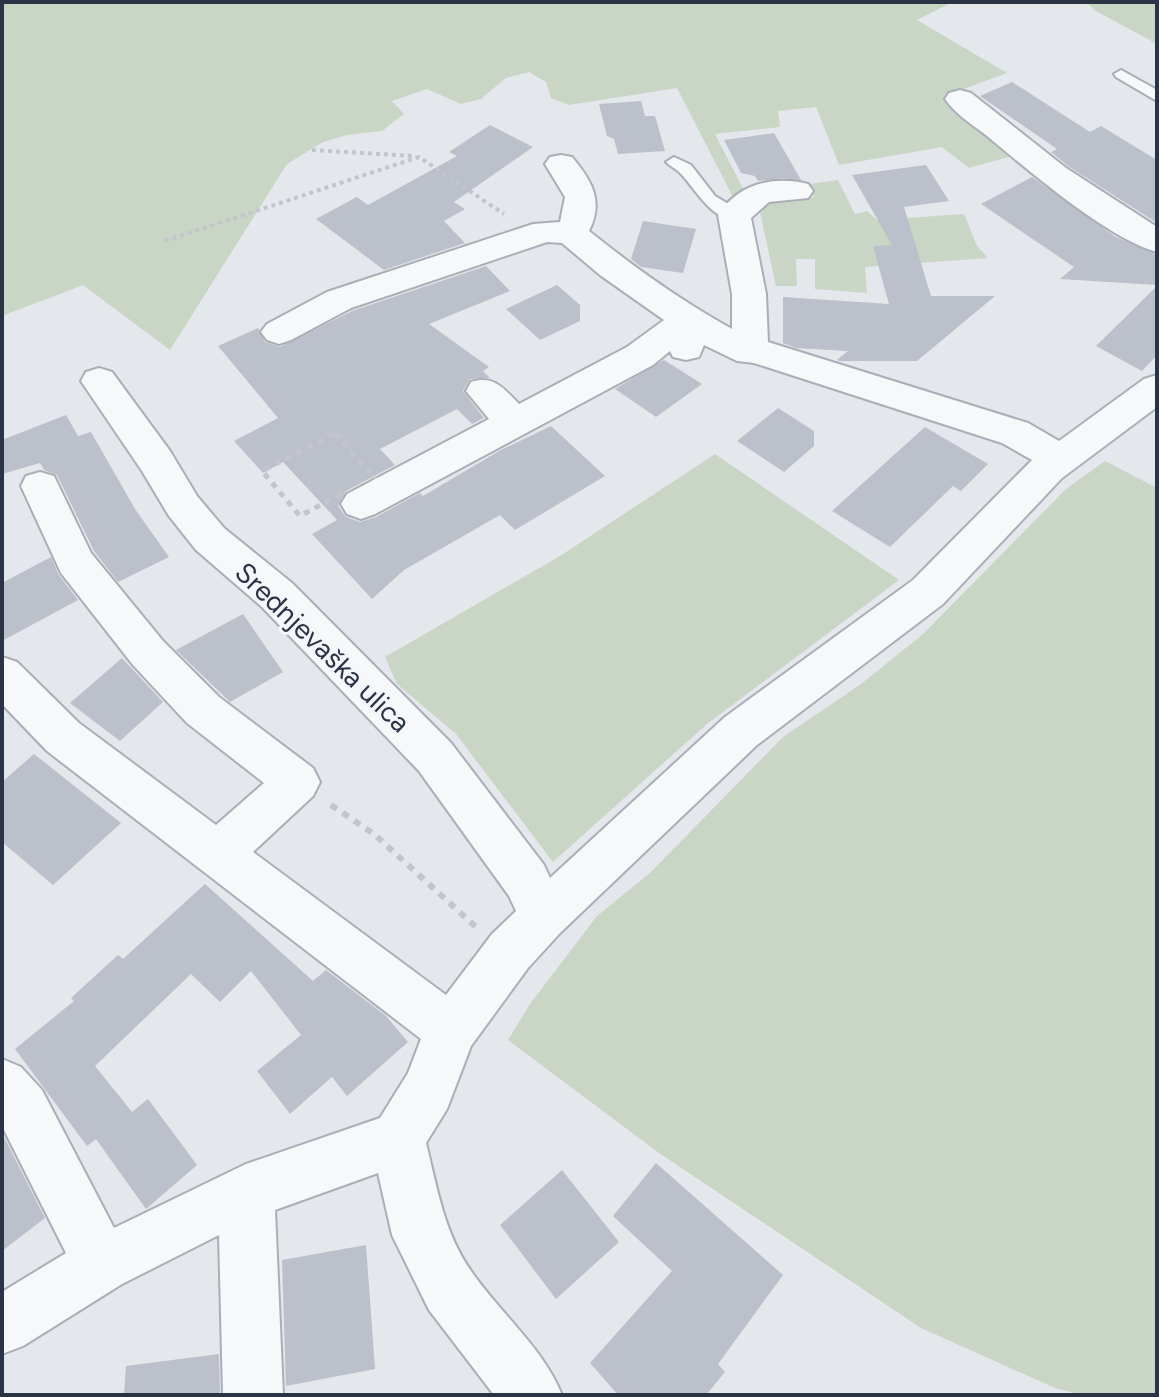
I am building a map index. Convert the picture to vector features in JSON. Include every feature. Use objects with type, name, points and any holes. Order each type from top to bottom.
[{"type":"street","points":[[960,99],[1107,214],[1157,241]]},
{"type":"street","points":[[279,332],[421,270],[478,239],[558,232],[583,213],[580,193],[561,164]]},
{"type":"street","points":[[750,352],[749,294],[734,215],[761,192],[797,191]]},
{"type":"street","points":[[558,232],[612,267],[687,335],[1015,433],[1062,460]]},
{"type":"street","points":[[386,255],[421,270]]},
{"type":"street","points":[[361,504],[640,356],[687,335]]},
{"type":"street","name":"Srednjevaška ulica","points":[[99,381],[156,461],[183,506],[210,539],[277,595],[435,757],[527,881],[543,917]]},
{"type":"street","points":[[2,1325],[102,1264],[246,1192],[398,1139],[428,1090],[451,1030],[507,955],[543,917],[741,731],[928,592],[1048,468],[1157,388]]},
{"type":"street","points":[[484,391],[515,423]]},
{"type":"street","points":[[40,486],[75,562],[148,653],[203,710],[297,782],[217,854]]},
{"type":"street","points":[[2,675],[63,737],[451,1030]]},
{"type":"street","points":[[2,1086],[23,1109],[102,1264]]},
{"type":"street","points":[[398,1139],[420,1235],[449,1290],[532,1395]]},
{"type":"street","points":[[246,1192],[253,1395]]},
{"type":"lane","points":[[1121,74],[1157,97]]},
{"type":"lane","points":[[674,162],[685,168],[709,199],[734,215]]},
{"type":"path","points":[[312,150],[419,157],[513,220],[558,232]]},
{"type":"path","points":[[165,241],[419,157]]},
{"type":"path","points":[[335,433],[378,482],[352,495],[361,504],[359,514],[341,494],[300,516],[262,471],[335,433]]},
{"type":"path","points":[[297,782],[374,834],[507,955]]},
{"type":"green space","points":[[2,2],[953,2],[917,20],[1007,73],[944,96],[1019,154],[969,168],[942,147],[839,165],[816,107],[778,111],[780,127],[715,134],[749,200],[734,199],[677,88],[569,105],[551,98],[546,82],[529,72],[506,78],[481,99],[461,104],[427,89],[392,101],[404,114],[382,131],[347,135],[323,142],[287,164],[170,350],[83,285],[2,316]]},
{"type":"green space","points":[[1086,2],[1157,2],[1157,44],[1096,11]]},
{"type":"green space","points":[[838,180],[855,214],[867,211],[877,220],[964,214],[977,246],[988,258],[865,267],[867,293],[815,289],[815,259],[796,259],[797,286],[776,286],[760,212],[765,204],[814,197],[809,184]]},
{"type":"green space","points":[[715,454],[899,580],[707,724],[553,862],[456,734],[397,684],[385,657],[560,556]]},
{"type":"green space","points":[[1105,461],[1157,488],[1157,1395],[1083,1395],[1055,1388],[921,1328],[659,1153],[508,1040],[530,1004],[597,916],[650,873],[783,737],[861,684],[922,635],[1066,489]]},
{"type":"building","points":[[1012,82],[1090,132],[1101,126],[1157,160],[1157,223],[1068,166],[1051,152],[1057,149],[980,96]]},
{"type":"building","points":[[641,101],[645,116],[655,116],[665,151],[618,154],[614,139],[607,136],[599,104]]},
{"type":"building","points":[[490,125],[533,147],[454,202],[465,209],[444,221],[465,243],[384,270],[316,219],[357,197],[368,205],[457,156],[449,152]]},
{"type":"building","points":[[774,133],[801,180],[782,178],[758,181],[755,176],[741,173],[724,140]]},
{"type":"building","points":[[926,165],[949,201],[904,207],[931,296],[995,296],[917,361],[840,361],[837,360],[848,351],[796,348],[783,343],[783,297],[889,304],[873,246],[892,245],[852,175]]},
{"type":"building","points":[[1032,177],[1114,236],[1157,255],[1157,285],[1060,279],[1074,267],[981,204]]},
{"type":"building","points":[[643,221],[696,229],[683,273],[641,267],[631,259]]},
{"type":"building","points":[[486,266],[510,291],[429,324],[489,367],[483,371],[490,378],[470,379],[463,391],[484,418],[472,424],[457,409],[380,449],[395,465],[346,491],[338,506],[346,517],[360,522],[376,517],[420,493],[423,496],[499,451],[551,426],[605,476],[515,530],[500,515],[404,570],[372,599],[312,534],[337,520],[283,462],[263,473],[234,441],[278,418],[218,346],[258,328],[265,342],[280,347],[352,311]]},
{"type":"building","points":[[557,285],[580,305],[580,321],[540,340],[506,309]]},
{"type":"building","points":[[1157,286],[1157,355],[1142,371],[1096,346]]},
{"type":"building","points":[[664,360],[702,384],[656,417],[615,389]]},
{"type":"building","points":[[778,408],[814,431],[814,446],[784,472],[737,441]]},
{"type":"building","points":[[66,415],[78,436],[91,432],[135,509],[169,557],[118,582],[94,551],[57,475],[44,470],[40,463],[2,474],[2,440]]},
{"type":"building","points":[[925,427],[988,464],[961,491],[953,486],[890,547],[832,511]]},
{"type":"building","points":[[51,557],[59,575],[78,600],[2,641],[2,583]]},
{"type":"building","points":[[243,614],[283,672],[230,702],[176,650]]},
{"type":"building","points":[[122,658],[163,702],[120,741],[70,703]]},
{"type":"building","points":[[34,754],[121,823],[53,885],[2,842],[2,782]]},
{"type":"building","points":[[205,884],[313,981],[326,970],[386,1016],[408,1042],[347,1096],[332,1077],[290,1114],[257,1071],[301,1035],[251,971],[220,1002],[191,974],[95,1066],[132,1112],[148,1099],[197,1165],[146,1209],[96,1139],[87,1146],[15,1049],[74,1001],[71,998],[118,955],[123,959]]},
{"type":"building","points":[[2,1133],[45,1218],[2,1251]]},
{"type":"building","points":[[656,1163],[783,1275],[718,1364],[725,1372],[706,1395],[618,1395],[590,1363],[672,1271],[613,1216]]},
{"type":"building","points":[[562,1170],[619,1242],[556,1299],[500,1225]]},
{"type":"building","points":[[366,1245],[375,1369],[286,1386],[282,1260]]},
{"type":"building","points":[[219,1354],[220,1395],[124,1395],[126,1366]]}]
